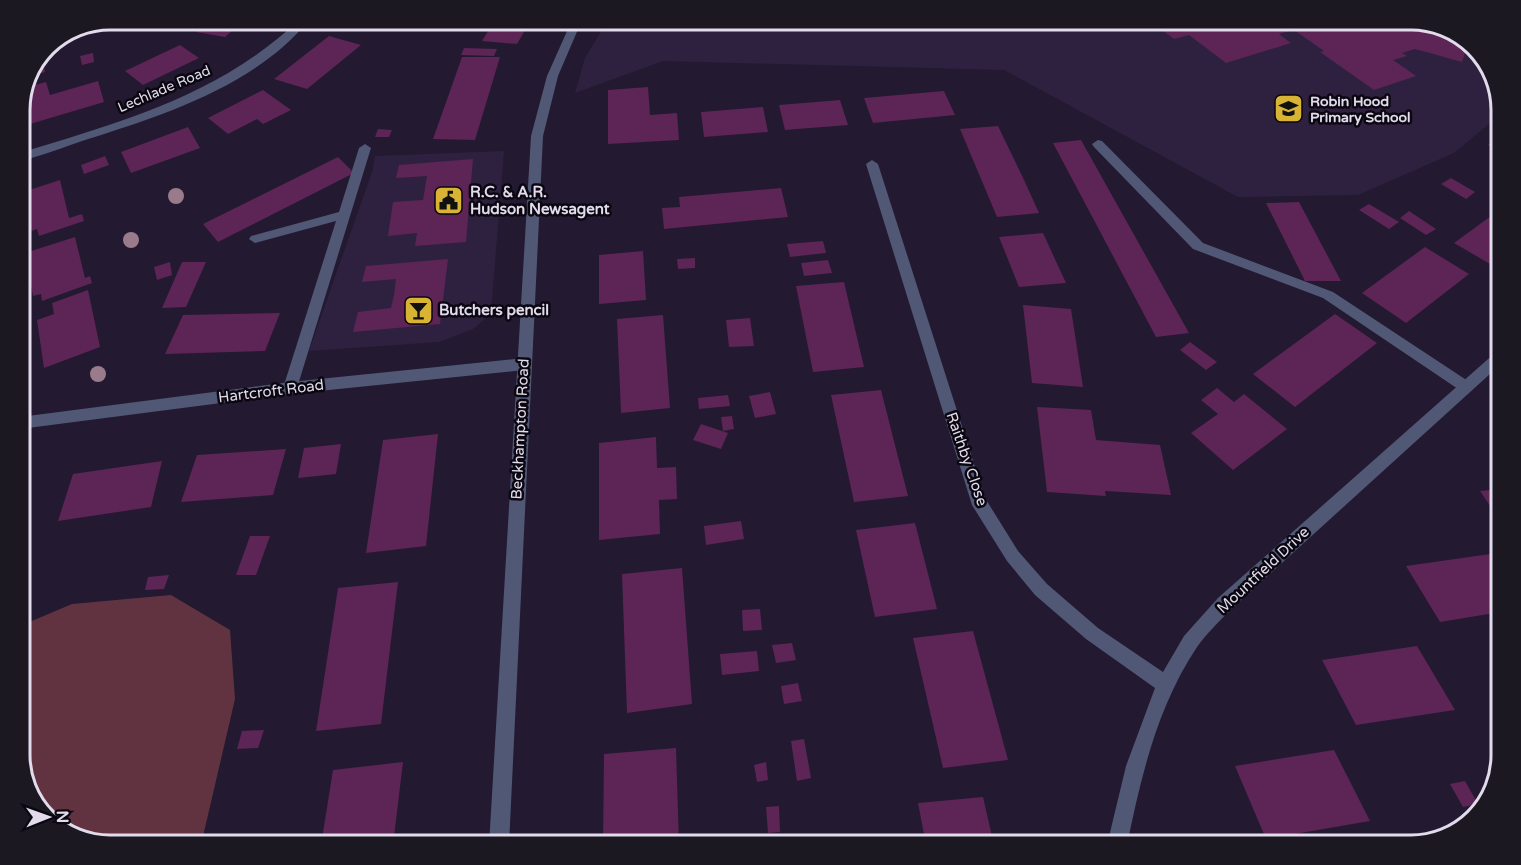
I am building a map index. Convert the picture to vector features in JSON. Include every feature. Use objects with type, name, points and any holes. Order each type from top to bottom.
[{"type":"street","name":"Lechlade Road","points":[[30,154],[139,118],[210,88],[262,57],[293,30]]},
{"type":"street","name":"Beckhampton Road","points":[[500,835],[537,136],[546,90],[554,67],[572,30]]},
{"type":"street","points":[[1098,144],[1198,246],[1329,295],[1466,387]]},
{"type":"street","points":[[290,388],[365,148]]},
{"type":"street","name":"Raithby Close","points":[[872,164],[978,500],[1001,540],[1026,574],[1064,612],[1166,685]]},
{"type":"street","points":[[255,239],[346,214]]},
{"type":"street","name":"Hartcroft Road","points":[[30,422],[290,388],[524,364]]},
{"type":"street","name":"Mountfield Drive","points":[[1119,835],[1142,742],[1166,685],[1191,641],[1224,604],[1491,365]]},
{"type":"shaded area","name":"Robin Hood Primary School","points":[[602,30],[1410,30],[1441,36],[1460,47],[1474,61],[1488,90],[1491,122],[1454,153],[1358,195],[1238,197],[1004,70],[663,61],[575,93],[585,58]]},
{"type":"shaded area","points":[[504,151],[492,300],[486,318],[473,329],[439,342],[309,351],[373,169],[375,156]]},
{"type":"shaded area","points":[[171,595],[230,630],[235,699],[203,835],[110,835],[90,832],[70,824],[57,815],[38,790],[30,760],[30,622],[72,604]]},
{"type":"building","points":[[198,30],[233,30],[225,37],[196,32]]},
{"type":"building","points":[[489,30],[525,30],[517,44],[482,41]]},
{"type":"building","points":[[1162,30],[1294,30],[1279,34],[1291,43],[1226,63],[1189,35],[1174,39]]},
{"type":"building","points":[[1294,30],[1421,31],[1442,36],[1465,52],[1462,62],[1415,49],[1402,53],[1407,56],[1393,60],[1416,76],[1374,90],[1320,52],[1324,51]]},
{"type":"building","points":[[329,36],[361,45],[307,89],[274,79]]},
{"type":"building","points":[[180,45],[199,58],[143,85],[125,71]]},
{"type":"building","points":[[464,48],[497,49],[494,56],[461,55]]},
{"type":"building","points":[[93,53],[94,62],[82,65],[80,56]]},
{"type":"building","points":[[462,57],[500,57],[475,140],[433,139]]},
{"type":"building","points":[[98,81],[104,102],[30,124],[30,105],[35,85],[46,82],[50,95]]},
{"type":"building","points":[[648,87],[650,115],[677,113],[679,140],[608,144],[608,90]]},
{"type":"building","points":[[263,90],[291,110],[263,124],[257,119],[228,134],[208,118]]},
{"type":"building","points":[[944,91],[955,115],[873,123],[864,98]]},
{"type":"building","points":[[840,100],[848,125],[785,130],[779,105]]},
{"type":"building","points":[[763,107],[768,132],[704,137],[701,112]]},
{"type":"building","points":[[998,126],[1039,213],[997,217],[960,129]]},
{"type":"building","points":[[188,127],[200,148],[131,173],[121,152]]},
{"type":"building","points":[[378,129],[392,130],[389,137],[375,137]]},
{"type":"building","points":[[1081,140],[1189,333],[1156,337],[1053,143]]},
{"type":"building","points":[[105,156],[109,165],[84,174],[81,165]]},
{"type":"building","points":[[338,157],[354,173],[218,242],[203,224]]},
{"type":"building","points":[[473,159],[466,242],[415,246],[417,233],[388,236],[393,202],[423,200],[427,176],[396,178],[399,165]]},
{"type":"building","points":[[1451,178],[1475,192],[1466,199],[1441,184]]},
{"type":"building","points":[[60,180],[69,218],[82,214],[84,221],[39,236],[37,229],[30,231],[30,190]]},
{"type":"building","points":[[781,188],[788,217],[664,229],[662,208],[680,207],[679,197]]},
{"type":"building","points":[[1299,202],[1341,281],[1305,281],[1266,203]]},
{"type":"building","points":[[1369,204],[1399,222],[1389,229],[1359,210]]},
{"type":"building","points":[[1409,211],[1436,229],[1426,235],[1400,218]]},
{"type":"building","points":[[1491,216],[1491,265],[1454,243]]},
{"type":"building","points":[[1043,233],[1066,283],[1019,287],[999,237]]},
{"type":"building","points":[[75,237],[85,278],[90,276],[92,283],[42,301],[41,294],[33,296],[30,280],[30,251]]},
{"type":"building","points":[[823,241],[826,253],[790,257],[787,244]]},
{"type":"building","points":[[1425,247],[1469,274],[1406,323],[1362,293]]},
{"type":"building","points":[[643,251],[646,300],[599,304],[599,255]]},
{"type":"building","points":[[695,258],[695,268],[678,269],[677,259]]},
{"type":"building","points":[[448,259],[440,324],[353,332],[358,312],[391,308],[394,295],[396,279],[362,282],[366,266]]},
{"type":"building","points":[[828,260],[832,273],[804,276],[801,263]]},
{"type":"building","points":[[170,262],[172,275],[157,280],[154,267]]},
{"type":"building","points":[[182,262],[206,262],[186,307],[162,308]]},
{"type":"building","points":[[844,282],[864,367],[813,372],[796,286]]},
{"type":"building","points":[[88,290],[100,347],[44,368],[37,320],[54,314],[52,303]]},
{"type":"building","points":[[1023,305],[1071,309],[1083,387],[1032,383]]},
{"type":"building","points":[[280,313],[265,351],[165,354],[183,315]]},
{"type":"building","points":[[1335,314],[1377,343],[1295,407],[1253,374]]},
{"type":"building","points":[[663,315],[670,408],[621,413],[617,319]]},
{"type":"building","points":[[750,318],[754,346],[729,347],[726,320]]},
{"type":"building","points":[[1190,342],[1217,362],[1206,370],[1180,350]]},
{"type":"building","points":[[1217,388],[1234,402],[1244,394],[1287,429],[1233,470],[1191,433],[1218,414],[1201,400]]},
{"type":"building","points":[[881,390],[908,496],[854,502],[831,395]]},
{"type":"building","points":[[770,392],[776,414],[755,418],[749,396]]},
{"type":"building","points":[[728,395],[730,406],[699,409],[698,398]]},
{"type":"building","points":[[1037,407],[1091,410],[1096,440],[1160,445],[1171,495],[1105,491],[1106,496],[1047,492]]},
{"type":"building","points":[[732,416],[734,429],[723,431],[721,417]]},
{"type":"building","points":[[701,424],[728,433],[721,449],[693,440]]},
{"type":"building","points":[[438,434],[426,546],[366,553],[383,440]]},
{"type":"building","points":[[656,437],[657,468],[676,467],[677,499],[659,500],[660,534],[599,540],[599,443]]},
{"type":"building","points":[[341,444],[336,474],[298,478],[304,448]]},
{"type":"building","points":[[286,449],[273,495],[181,502],[197,455]]},
{"type":"building","points":[[162,461],[151,507],[58,521],[73,474]]},
{"type":"building","points":[[1491,490],[1491,507],[1480,491]]},
{"type":"building","points":[[741,521],[744,539],[706,545],[704,526]]},
{"type":"building","points":[[915,523],[937,609],[875,617],[856,530]]},
{"type":"building","points":[[250,536],[270,536],[256,575],[236,575]]},
{"type":"building","points":[[1490,554],[1491,614],[1440,622],[1406,566]]},
{"type":"building","points":[[682,568],[692,704],[627,713],[622,574]]},
{"type":"building","points":[[169,575],[164,589],[145,590],[148,577]]},
{"type":"building","points":[[398,582],[381,724],[316,731],[338,588]]},
{"type":"building","points":[[760,609],[762,630],[743,631],[742,610]]},
{"type":"building","points":[[973,631],[1008,760],[943,768],[913,638]]},
{"type":"building","points":[[792,643],[796,660],[776,663],[772,645]]},
{"type":"building","points":[[1417,646],[1455,710],[1356,725],[1322,660]]},
{"type":"building","points":[[757,651],[759,671],[722,675],[720,654]]},
{"type":"building","points":[[798,683],[802,701],[784,704],[781,686]]},
{"type":"building","points":[[264,730],[258,748],[237,749],[242,731]]},
{"type":"building","points":[[804,739],[811,778],[797,781],[791,741]]},
{"type":"building","points":[[676,748],[679,835],[603,835],[604,754]]},
{"type":"building","points":[[1334,750],[1370,821],[1289,835],[1264,835],[1235,766]]},
{"type":"building","points":[[403,762],[394,835],[323,835],[333,770]]},
{"type":"building","points":[[766,762],[768,780],[757,782],[754,765]]},
{"type":"building","points":[[1465,781],[1476,801],[1474,804],[1463,807],[1450,784]]},
{"type":"building","points":[[983,797],[992,835],[924,835],[918,803]]},
{"type":"building","points":[[779,806],[780,832],[768,833],[766,807]]},
{"type":"place","name":"Robin Hood Primary School","points":[[1289,109]]},
{"type":"place","name":"R.C. & A.R. Hudson Newsagent","points":[[449,201]]},
{"type":"place","name":"Butchers pencil","points":[[418,310]]}]
